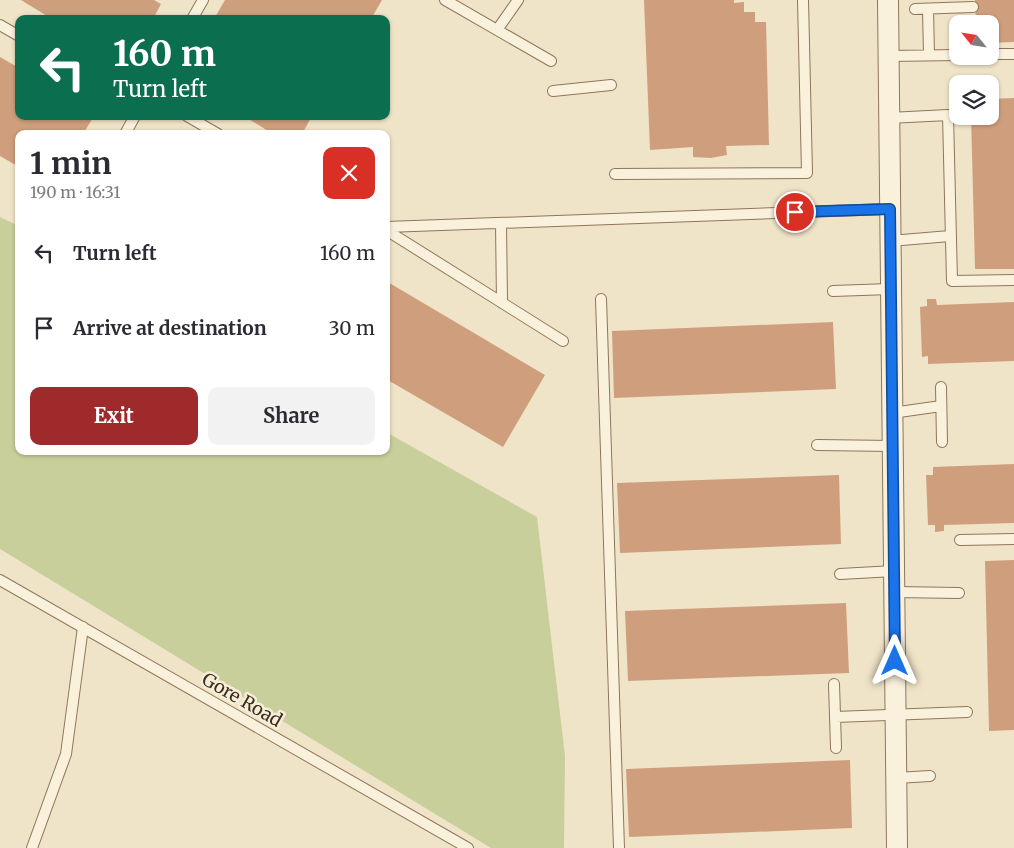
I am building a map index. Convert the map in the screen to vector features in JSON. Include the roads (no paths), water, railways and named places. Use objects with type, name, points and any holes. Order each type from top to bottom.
[{"type":"street","points":[[888,0],[897,848]]},
{"type":"lane","points":[[194,15],[203,0]]},
{"type":"lane","points":[[445,0],[551,62]]},
{"type":"lane","points":[[497,30],[518,0]]},
{"type":"lane","points":[[615,174],[807,173],[803,0]]},
{"type":"lane","points":[[915,9],[973,7]]},
{"type":"lane","points":[[928,8],[929,55]]},
{"type":"lane","points":[[0,25],[15,34]]},
{"type":"lane","points":[[999,54],[1014,54]]},
{"type":"lane","points":[[888,56],[949,55]]},
{"type":"lane","points":[[552,91],[611,85]]},
{"type":"lane","points":[[889,118],[948,115],[952,281],[1014,280]]},
{"type":"lane","points":[[194,120],[211,130]]},
{"type":"lane","points":[[390,229],[890,209]]},
{"type":"lane","points":[[502,223],[502,302]]},
{"type":"lane","points":[[390,232],[563,341]]},
{"type":"lane","points":[[890,240],[950,236]]},
{"type":"lane","points":[[833,291],[890,289]]},
{"type":"lane","points":[[601,300],[619,848]]},
{"type":"lane","points":[[941,387],[942,442]]},
{"type":"lane","points":[[892,413],[941,406]]},
{"type":"lane","points":[[817,445],[893,446]]},
{"type":"lane","points":[[960,540],[1014,539]]},
{"type":"lane","points":[[840,574],[894,571]]},
{"type":"lane","name":"Gore Road","points":[[0,580],[468,848]]},
{"type":"lane","points":[[895,592],[959,593]]},
{"type":"lane","points":[[32,848],[66,754],[83,627]]},
{"type":"lane","points":[[834,684],[836,748]]},
{"type":"lane","points":[[835,717],[896,713],[967,712]]},
{"type":"lane","points":[[896,778],[930,776]]}]
